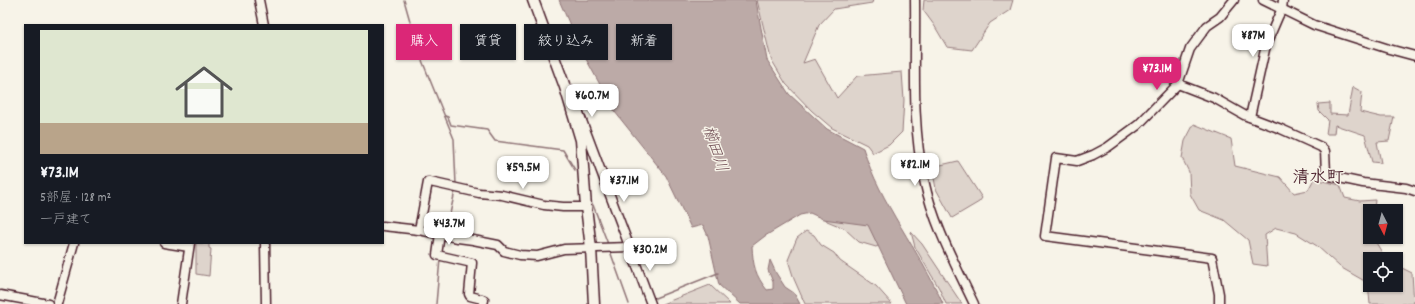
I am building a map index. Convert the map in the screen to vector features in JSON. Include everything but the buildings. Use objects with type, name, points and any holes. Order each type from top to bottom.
[{"type":"main road","points":[[533,0],[565,87],[581,140],[586,207],[593,248],[594,304]]},
{"type":"street","points":[[259,0],[264,24]]},
{"type":"street","points":[[915,0],[916,127],[920,165],[927,193],[939,227],[974,304]]},
{"type":"street","points":[[1219,304],[1219,294],[1212,258],[1045,236],[1056,158],[1077,161],[1093,155],[1108,147],[1138,125],[1178,84],[1190,49],[1207,26],[1220,18],[1234,0]]},
{"type":"street","points":[[1263,0],[1314,24],[1415,56]]},
{"type":"street","points":[[1250,117],[1266,45],[1282,9],[1283,0]]},
{"type":"street","points":[[1178,84],[1214,98],[1233,110],[1321,147],[1325,151],[1326,173],[1330,176],[1362,183],[1406,188],[1415,191]]},
{"type":"street","points":[[565,87],[570,89],[651,304]]},
{"type":"street","points":[[419,230],[428,182],[479,193],[502,195],[549,206],[586,207]]},
{"type":"street","points":[[384,226],[419,230],[498,245],[504,251],[520,255],[537,256],[564,249],[630,247]]},
{"type":"street","points":[[444,235],[437,255],[472,263],[469,294],[470,296],[484,300],[484,304]]},
{"type":"street","points":[[57,304],[74,244]]},
{"type":"street","points":[[176,244],[189,245],[181,304]]},
{"type":"street","points":[[265,244],[266,304]]},
{"type":"street","points":[[0,295],[48,304]]},
{"type":"shaded area","points":[[757,0],[873,0],[872,3],[834,9],[819,25],[803,63],[815,59],[837,98],[857,76],[902,72],[904,100],[902,132],[889,145],[873,153],[867,145],[832,128],[812,111],[786,84],[771,59]]},
{"type":"shaded area","points":[[924,0],[1013,0],[1010,10],[990,23],[972,50],[947,47],[923,10]]},
{"type":"shaded area","points":[[1353,87],[1362,92],[1360,112],[1381,117],[1394,117],[1389,141],[1377,142],[1381,163],[1372,162],[1365,135],[1335,125],[1334,134],[1326,134],[1328,120],[1319,111],[1318,104],[1330,103],[1330,114],[1348,115]]},
{"type":"shaded area","points":[[1194,124],[1231,139],[1235,166],[1280,177],[1294,193],[1308,190],[1314,179],[1340,185],[1345,198],[1360,201],[1375,200],[1375,204],[1363,204],[1363,244],[1377,244],[1382,252],[1363,252],[1363,280],[1340,267],[1317,246],[1296,233],[1276,228],[1265,235],[1267,266],[1253,264],[1248,240],[1224,220],[1199,210],[1190,194],[1189,172],[1182,158],[1185,141]]},
{"type":"shaded area","points":[[958,161],[982,198],[979,202],[952,218],[936,189],[932,167]]},
{"type":"shaded area","points":[[856,200],[880,245],[876,247],[859,242],[844,228],[827,221],[821,208]]},
{"type":"shaded area","points":[[806,231],[814,235],[821,245],[834,253],[840,261],[876,286],[892,304],[805,304],[794,279],[788,260],[797,238]]},
{"type":"shaded area","points":[[911,232],[922,244],[962,304],[946,304],[939,288],[915,247]]},
{"type":"shaded area","points":[[196,244],[209,244],[209,248],[211,249],[209,276],[196,274]]},
{"type":"shaded area","points":[[1403,268],[1412,273],[1414,304],[1370,304],[1369,292],[1403,292]]},
{"type":"shaded area","points":[[710,285],[730,304],[662,304]]},
{"type":"water","name":"櫛田川","points":[[559,0],[756,1],[767,60],[789,94],[827,129],[863,148],[879,188],[934,284],[943,304],[906,304],[868,225],[823,219],[810,213],[800,215],[765,236],[752,246],[755,270],[767,290],[773,289],[773,282],[768,270],[770,260],[785,287],[794,293],[800,304],[740,304],[719,285],[708,236],[703,225],[691,228],[666,176],[615,112],[587,60],[608,60],[608,24],[570,24]]},
{"type":"waterway","points":[[404,0],[419,53],[454,139],[456,185]]},
{"type":"waterway","points":[[445,116],[448,117],[451,125],[487,130],[495,141],[563,150],[575,170]]},
{"type":"waterway","points":[[446,232],[455,191]]},
{"type":"waterway","points":[[593,205],[608,244]]},
{"type":"waterway","points":[[442,249],[444,237]]},
{"type":"waterway","points":[[610,251],[629,304]]},
{"type":"waterway","points":[[436,304],[440,259]]},
{"type":"waterway","points":[[655,298],[718,273]]},
{"type":"district","name":"清水町","points":[[1318,179]]}]
